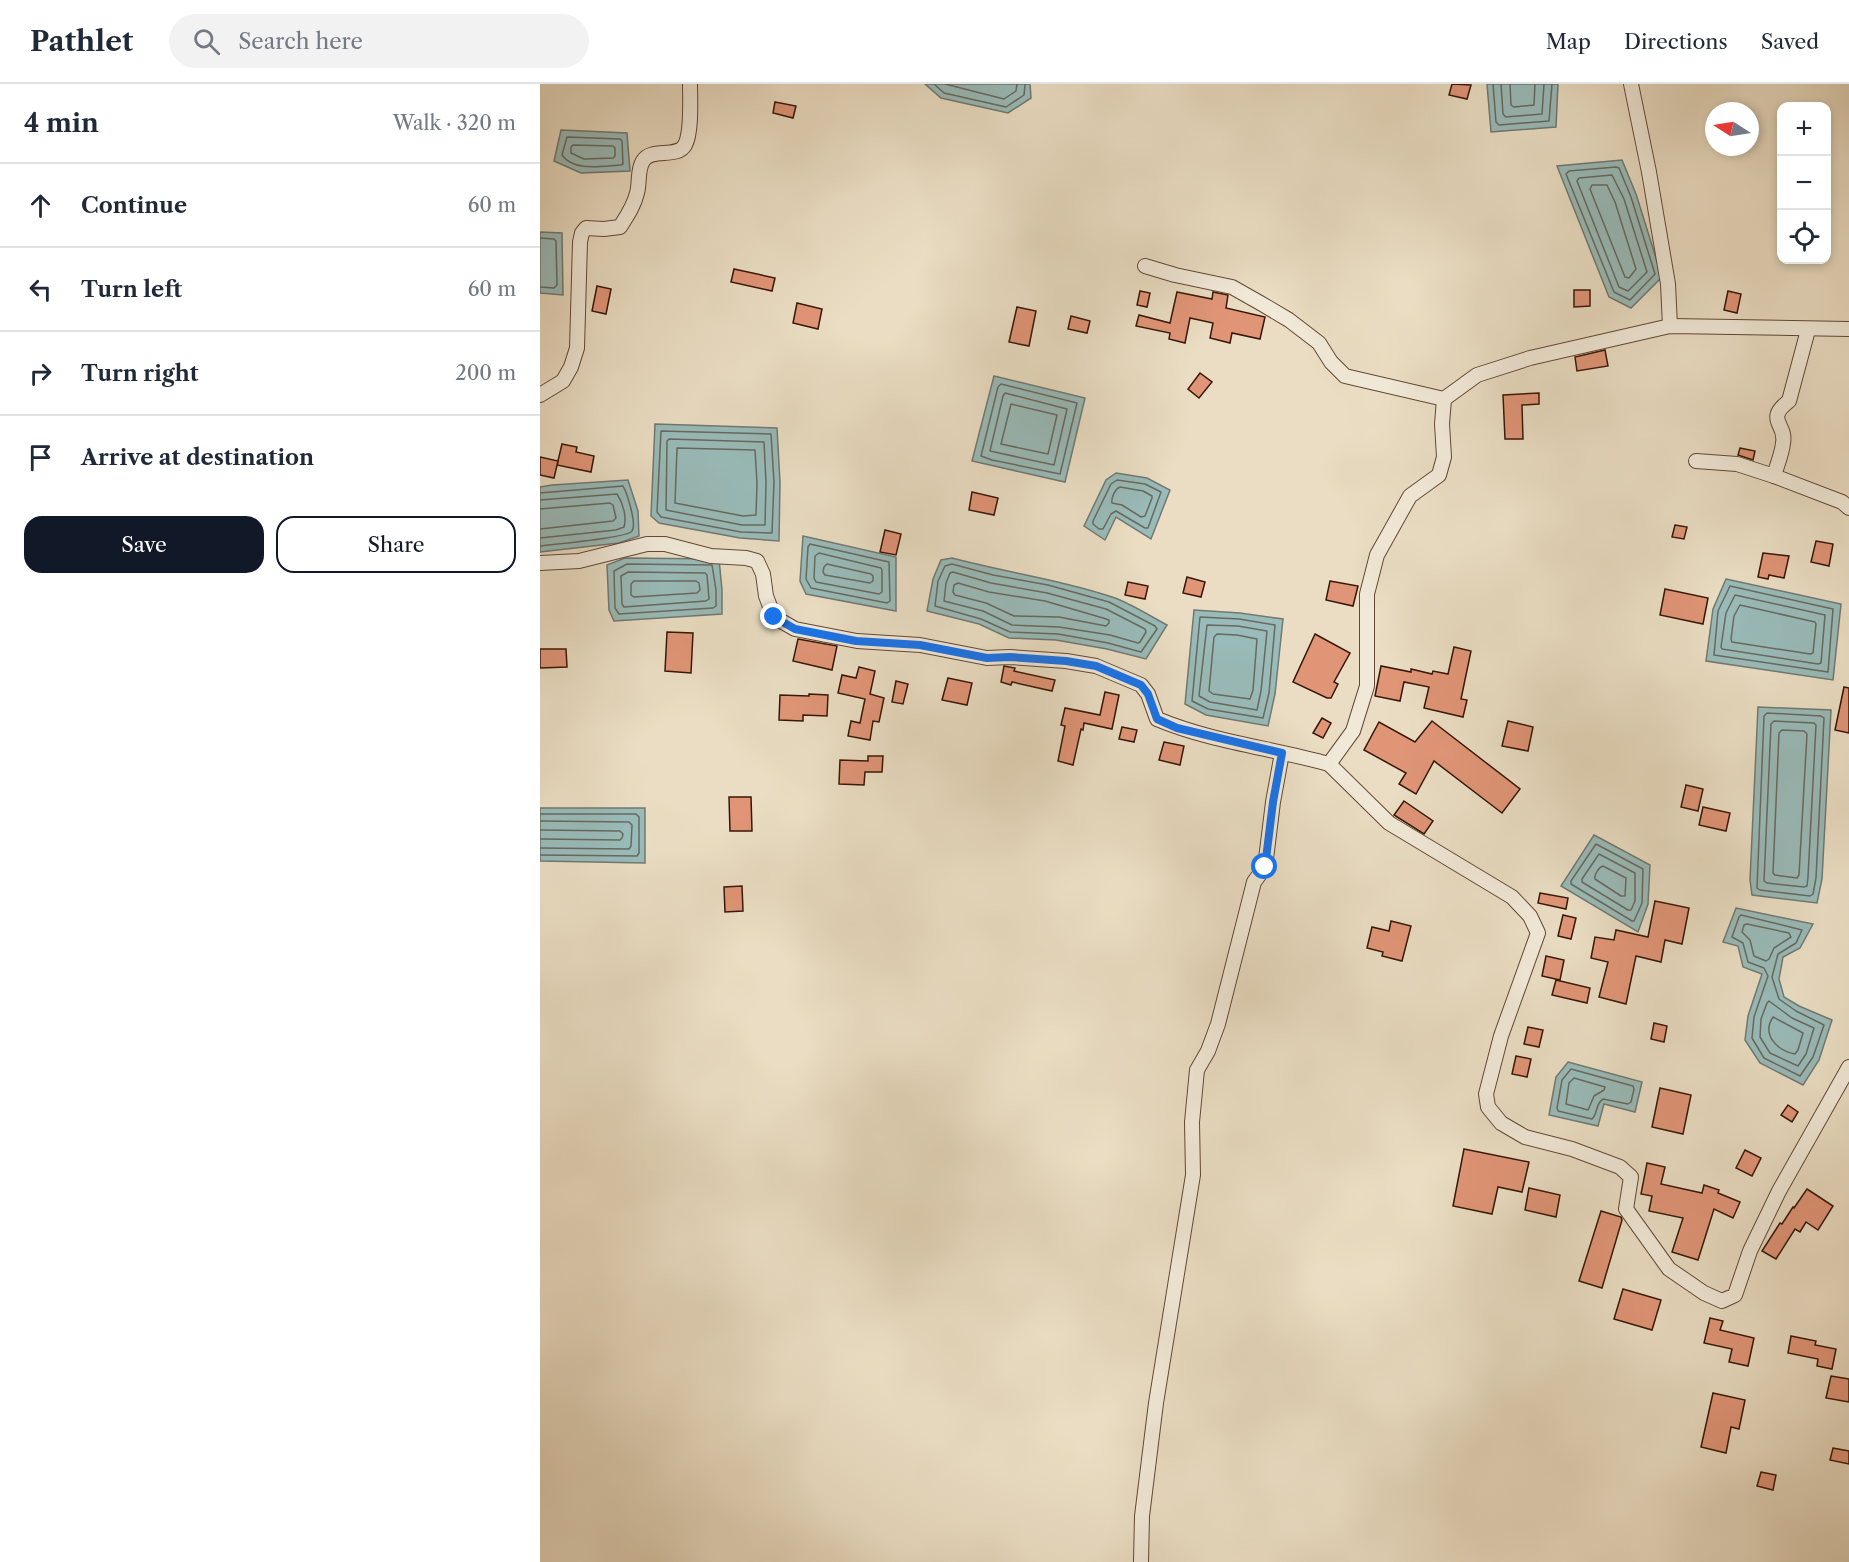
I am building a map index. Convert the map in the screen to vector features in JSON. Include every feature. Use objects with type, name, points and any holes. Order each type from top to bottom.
[{"type":"street","points":[[540,395],[563,381],[571,367],[577,348],[582,233],[586,228],[620,227],[630,212],[637,194],[643,161],[648,155],[679,150],[684,145],[688,132],[690,84]]},
{"type":"street","points":[[1631,84],[1666,273],[1670,326]]},
{"type":"street","points":[[1145,266],[1232,288],[1262,304],[1289,320],[1319,343],[1331,362],[1346,375],[1444,399]]},
{"type":"street","points":[[1329,765],[1353,730],[1366,686],[1367,594],[1377,555],[1410,496],[1439,474],[1444,457],[1442,424],[1444,399],[1477,375],[1488,371],[1530,358],[1670,326],[1849,329]]},
{"type":"street","points":[[1774,476],[1784,440],[1777,418],[1780,408],[1789,401],[1808,330]]},
{"type":"street","points":[[1696,461],[1737,464],[1842,502],[1849,508]]},
{"type":"street","points":[[540,563],[579,561],[647,544],[665,544],[711,556],[746,558],[757,561],[763,574],[766,596],[774,617],[795,629],[856,641],[920,645],[987,658],[1066,661],[1096,666],[1141,685],[1148,694],[1157,719],[1187,731],[1329,765],[1389,823],[1512,897],[1530,916],[1538,933],[1501,1036],[1486,1094],[1488,1107],[1501,1123],[1525,1137],[1572,1149],[1620,1167],[1630,1177],[1626,1209],[1669,1269],[1704,1293],[1722,1301],[1735,1295],[1750,1251],[1779,1191],[1849,1067]]},
{"type":"street","points":[[1142,1562],[1142,1516],[1155,1414],[1193,1175],[1192,1122],[1197,1070],[1208,1051],[1218,1024],[1254,882],[1265,867],[1282,753]]},
{"type":"water","points":[[925,84],[1030,84],[1031,98],[1008,113],[941,98]]},
{"type":"water","points":[[1487,84],[1558,84],[1556,127],[1491,132]]},
{"type":"water","points":[[561,130],[627,133],[630,171],[581,173],[554,161]]},
{"type":"water","points":[[1622,160],[1636,194],[1662,277],[1631,308],[1609,297],[1557,166]]},
{"type":"water","points":[[540,232],[562,233],[563,295],[540,293]]},
{"type":"water","points":[[994,376],[1085,398],[1065,482],[972,461]]},
{"type":"water","points":[[655,424],[777,428],[780,482],[779,541],[740,538],[659,523],[651,516]]},
{"type":"water","points":[[1116,473],[1147,478],[1170,490],[1151,539],[1116,517],[1105,540],[1084,526],[1106,480]]},
{"type":"water","points":[[628,480],[638,511],[639,536],[619,543],[540,552],[540,487]]},
{"type":"water","points":[[803,536],[896,557],[896,611],[806,594],[800,581]]},
{"type":"water","points":[[625,558],[719,559],[722,614],[614,621],[609,610],[607,565]]},
{"type":"water","points":[[952,558],[1109,596],[1167,625],[1146,659],[1056,640],[1009,638],[979,624],[927,611],[933,579],[941,560]]},
{"type":"water","points":[[1726,579],[1841,604],[1833,680],[1706,661],[1713,609]]},
{"type":"water","points":[[1194,610],[1283,619],[1275,694],[1268,726],[1206,715],[1185,704]]},
{"type":"water","points":[[1758,707],[1831,710],[1822,879],[1817,903],[1752,895],[1750,880]]},
{"type":"water","points":[[540,808],[645,808],[645,863],[540,861]]},
{"type":"water","points":[[1594,835],[1650,865],[1648,904],[1638,932],[1561,886]]},
{"type":"water","points":[[1736,908],[1813,924],[1800,948],[1783,957],[1779,979],[1784,997],[1832,1020],[1819,1060],[1803,1085],[1760,1063],[1745,1040],[1748,1016],[1762,974],[1743,967],[1738,946],[1723,942]]},
{"type":"water","points":[[1568,1062],[1642,1082],[1635,1112],[1604,1104],[1598,1126],[1549,1115],[1556,1077]]},
{"type":"building","points":[[1452,84],[1471,85],[1467,99],[1449,95]]},
{"type":"building","points":[[775,102],[796,106],[793,118],[773,113]]},
{"type":"building","points":[[734,269],[775,278],[772,291],[731,282]]},
{"type":"building","points":[[597,286],[611,289],[606,314],[592,311]]},
{"type":"building","points":[[1574,290],[1590,290],[1590,306],[1574,307]]},
{"type":"building","points":[[1140,291],[1150,293],[1147,307],[1137,305]]},
{"type":"building","points":[[1728,291],[1741,294],[1737,313],[1724,310]]},
{"type":"building","points":[[1177,292],[1212,299],[1213,292],[1228,295],[1226,308],[1265,317],[1260,339],[1232,333],[1230,343],[1210,338],[1213,323],[1190,318],[1185,343],[1169,339],[1170,333],[1136,326],[1139,315],[1170,323]]},
{"type":"building","points":[[797,303],[822,309],[818,329],[793,323]]},
{"type":"building","points":[[1017,307],[1036,311],[1029,346],[1009,342]]},
{"type":"building","points":[[1071,316],[1090,321],[1087,333],[1068,329]]},
{"type":"building","points":[[1605,350],[1608,366],[1577,371],[1575,357]]},
{"type":"building","points":[[1200,373],[1212,382],[1199,398],[1188,389]]},
{"type":"building","points":[[1539,393],[1539,404],[1522,405],[1523,439],[1505,439],[1503,395]]},
{"type":"building","points":[[562,444],[577,447],[576,452],[594,456],[591,472],[557,465]]},
{"type":"building","points":[[1740,448],[1755,451],[1753,460],[1738,455]]},
{"type":"building","points":[[540,457],[558,461],[554,478],[540,475]]},
{"type":"building","points":[[972,492],[998,498],[994,515],[969,510]]},
{"type":"building","points":[[1675,525],[1687,527],[1684,539],[1672,537]]},
{"type":"building","points":[[885,530],[901,534],[896,555],[880,552]]},
{"type":"building","points":[[1816,541],[1833,544],[1829,566],[1811,562]]},
{"type":"building","points":[[1763,553],[1789,556],[1784,578],[1769,575],[1768,579],[1758,577]]},
{"type":"building","points":[[1187,577],[1205,582],[1201,597],[1183,593]]},
{"type":"building","points":[[1330,581],[1358,586],[1353,606],[1326,600]]},
{"type":"building","points":[[1128,582],[1148,586],[1145,599],[1125,595]]},
{"type":"building","points":[[1665,589],[1708,598],[1703,624],[1660,615]]},
{"type":"building","points":[[667,632],[693,633],[691,673],[665,671]]},
{"type":"building","points":[[1315,634],[1350,653],[1334,682],[1338,684],[1331,698],[1293,682]]},
{"type":"building","points":[[798,639],[837,646],[832,670],[793,661]]},
{"type":"building","points":[[1454,647],[1471,651],[1461,699],[1467,700],[1463,717],[1424,708],[1429,687],[1404,682],[1400,701],[1375,696],[1381,666],[1411,672],[1411,669],[1432,674],[1433,671],[1448,674]]},
{"type":"building","points":[[540,649],[566,649],[567,667],[540,668]]},
{"type":"building","points":[[1004,666],[1015,668],[1014,671],[1055,680],[1052,691],[1012,682],[1011,685],[1001,682]]},
{"type":"building","points":[[859,667],[875,671],[870,694],[884,698],[879,722],[873,721],[870,740],[848,736],[851,721],[860,723],[865,699],[838,693],[842,675],[856,678]]},
{"type":"building","points":[[948,678],[972,683],[967,705],[942,700]]},
{"type":"building","points":[[896,681],[908,684],[903,704],[892,702]]},
{"type":"building","points":[[1844,687],[1849,688],[1849,733],[1835,730]]},
{"type":"building","points":[[1105,692],[1119,695],[1112,729],[1084,723],[1073,765],[1058,761],[1065,726],[1061,725],[1065,708],[1100,715]]},
{"type":"building","points":[[809,694],[828,695],[827,716],[803,715],[803,721],[779,720],[780,695],[809,696]]},
{"type":"building","points":[[1322,718],[1331,723],[1323,738],[1313,733]]},
{"type":"building","points":[[1432,721],[1520,789],[1502,813],[1434,761],[1416,794],[1399,784],[1406,773],[1364,750],[1379,722],[1415,742]]},
{"type":"building","points":[[1508,721],[1533,727],[1528,751],[1502,746]]},
{"type":"building","points":[[1122,727],[1137,730],[1134,742],[1119,739]]},
{"type":"building","points":[[1164,742],[1184,746],[1180,765],[1159,760]]},
{"type":"building","points":[[868,756],[883,756],[882,772],[865,772],[864,785],[839,784],[840,760],[868,761]]},
{"type":"building","points":[[1686,785],[1703,789],[1698,811],[1681,807]]},
{"type":"building","points":[[729,797],[751,797],[752,831],[730,831]]},
{"type":"building","points":[[1404,801],[1433,821],[1424,834],[1394,815]]},
{"type":"building","points":[[1703,807],[1730,813],[1726,831],[1699,825]]},
{"type":"building","points":[[742,886],[743,911],[725,912],[724,887]]},
{"type":"building","points":[[1540,893],[1568,898],[1566,909],[1538,903]]},
{"type":"building","points":[[1655,901],[1689,908],[1682,944],[1665,940],[1661,962],[1636,956],[1626,1004],[1599,997],[1608,962],[1591,958],[1595,937],[1614,940],[1616,930],[1648,937]]},
{"type":"building","points":[[1563,915],[1576,918],[1571,939],[1558,936]]},
{"type":"building","points":[[1391,921],[1411,926],[1402,961],[1382,956],[1383,952],[1367,948],[1372,927],[1389,931]]},
{"type":"building","points":[[1546,956],[1564,960],[1560,980],[1542,976]]},
{"type":"building","points":[[1556,980],[1590,988],[1587,1003],[1552,995]]},
{"type":"building","points":[[1654,1023],[1667,1026],[1664,1042],[1651,1039]]},
{"type":"building","points":[[1528,1027],[1543,1030],[1539,1047],[1524,1044]]},
{"type":"building","points":[[1516,1056],[1531,1059],[1527,1077],[1512,1074]]},
{"type":"building","points":[[1660,1088],[1691,1095],[1683,1134],[1652,1127]]},
{"type":"building","points":[[1788,1105],[1798,1112],[1792,1122],[1781,1115]]},
{"type":"building","points":[[1464,1149],[1529,1162],[1522,1192],[1498,1187],[1492,1214],[1453,1206]]},
{"type":"building","points":[[1745,1150],[1761,1158],[1752,1176],[1736,1168]]},
{"type":"building","points":[[1647,1163],[1665,1167],[1661,1184],[1702,1193],[1704,1185],[1719,1190],[1718,1193],[1740,1202],[1733,1218],[1714,1209],[1698,1260],[1672,1252],[1683,1218],[1649,1211],[1652,1196],[1641,1194]]},
{"type":"building","points":[[1529,1188],[1560,1195],[1556,1217],[1525,1210]]},
{"type":"building","points":[[1807,1189],[1833,1206],[1818,1230],[1806,1222],[1800,1232],[1795,1229],[1776,1259],[1762,1251],[1780,1223],[1782,1224]]},
{"type":"building","points":[[1601,1211],[1621,1217],[1622,1220],[1602,1288],[1579,1281]]},
{"type":"building","points":[[1623,1289],[1661,1300],[1652,1330],[1614,1319]]},
{"type":"building","points":[[1710,1318],[1723,1321],[1720,1330],[1754,1338],[1748,1366],[1729,1362],[1732,1349],[1704,1343]]},
{"type":"building","points":[[1791,1336],[1816,1341],[1815,1345],[1836,1349],[1832,1369],[1817,1366],[1818,1359],[1788,1353]]},
{"type":"building","points":[[1831,1376],[1849,1379],[1849,1402],[1826,1398]]},
{"type":"building","points":[[1713,1393],[1745,1400],[1739,1429],[1731,1427],[1726,1453],[1701,1447]]},
{"type":"building","points":[[1833,1448],[1849,1451],[1849,1464],[1830,1460]]},
{"type":"building","points":[[1761,1472],[1776,1475],[1773,1490],[1757,1486]]},
{"type":"route","points":[[774,617],[795,629],[856,641],[920,645],[987,658],[1010,657],[1066,661],[1096,666],[1141,685],[1148,694],[1157,719],[1177,728],[1228,742],[1282,753],[1265,867]]}]
